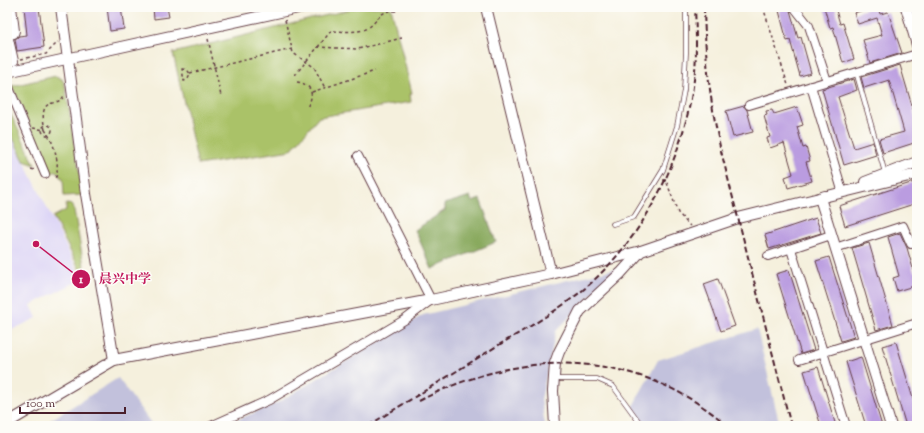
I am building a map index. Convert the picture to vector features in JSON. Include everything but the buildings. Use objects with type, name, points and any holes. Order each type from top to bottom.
[{"type":"street","points":[[12,7],[15,31],[14,34],[8,35],[14,61]]},
{"type":"street","points":[[61,7],[86,194],[114,360]]},
{"type":"street","points":[[7,72],[303,7]]},
{"type":"street","points":[[486,7],[552,274]]},
{"type":"street","points":[[794,7],[809,26],[828,81]]},
{"type":"street","points":[[906,7],[917,42]]},
{"type":"street","points":[[749,104],[917,54]]},
{"type":"street","points":[[7,83],[45,174]]},
{"type":"street","points":[[811,86],[842,190]]},
{"type":"street","points":[[358,156],[431,300]]},
{"type":"street","points":[[820,198],[917,162]]},
{"type":"street","points":[[7,423],[114,360],[431,300],[552,274],[641,251],[738,218],[917,174]]},
{"type":"street","points":[[820,198],[891,426]]},
{"type":"street","points":[[835,248],[903,226],[911,244],[917,242]]},
{"type":"street","points":[[768,256],[832,235]]},
{"type":"street","points":[[791,248],[846,426]]},
{"type":"street","points":[[555,426],[553,391],[555,363],[559,352],[580,311],[621,273],[641,251]]},
{"type":"street","points":[[211,426],[269,400],[406,320],[431,300]]},
{"type":"street","points":[[401,305],[406,320]]},
{"type":"street","points":[[799,360],[917,323]]},
{"type":"lane","points":[[612,224],[634,217],[663,170],[677,126],[684,90],[686,7]]},
{"type":"lane","points":[[856,72],[885,174]]},
{"type":"lane","points":[[554,379],[596,379],[613,386],[642,426]]},
{"type":"path","points":[[763,7],[790,92]]},
{"type":"path","points":[[295,75],[331,31],[357,31],[365,29],[385,12],[397,11]]},
{"type":"path","points":[[285,20],[293,53],[314,67],[325,88]]},
{"type":"path","points":[[317,47],[358,49],[402,38]]},
{"type":"path","points":[[208,39],[221,96]]},
{"type":"path","points":[[14,61],[46,54],[59,40]]},
{"type":"path","points":[[190,73],[189,78],[184,81],[182,69],[187,70],[190,73],[292,49]]},
{"type":"path","points":[[312,92],[375,71]]},
{"type":"path","points":[[297,82],[306,84],[312,92],[312,99],[307,107]]},
{"type":"path","points":[[31,169],[56,177],[55,152],[45,130],[44,112],[46,106],[51,102],[58,101],[63,98],[71,84]]},
{"type":"path","points":[[44,126],[48,125],[52,128],[52,132],[48,135]]},
{"type":"path","points":[[25,126],[45,130]]},
{"type":"path","points":[[42,130],[44,126]]},
{"type":"path","points":[[42,130],[43,134],[48,135]]},
{"type":"path","points":[[657,179],[666,180],[678,213],[691,227]]},
{"type":"shaded area","points":[[7,126],[82,279],[31,305],[37,318],[7,332]]},
{"type":"shaded area","points":[[618,268],[556,331],[541,399],[545,426],[223,426],[277,403],[423,315]]},
{"type":"shaded area","points":[[757,329],[780,426],[645,426],[632,408],[658,360]]},
{"type":"shaded area","points":[[118,378],[153,426],[41,426]]},
{"type":"green space","points":[[360,7],[391,7],[412,93],[410,94],[411,102],[319,117],[291,150],[198,165],[173,53]]},
{"type":"green space","points":[[56,76],[62,79],[65,85],[83,195],[64,196],[63,178],[60,177],[59,173],[56,171],[53,173],[50,172],[12,86]]},
{"type":"green space","points":[[7,106],[35,165],[24,161],[7,126]]},
{"type":"green space","points":[[470,196],[472,202],[480,199],[496,242],[432,269],[415,230],[445,210],[445,204]]},
{"type":"green space","points":[[66,204],[73,205],[86,277],[84,278],[53,217],[66,210]]},
{"type":"railway","points":[[368,426],[563,305],[583,290],[605,269],[625,246],[658,195],[681,139],[689,110],[695,71],[695,7]]},
{"type":"railway","points":[[704,7],[709,79],[717,133],[791,426]]},
{"type":"railway","points":[[419,401],[458,383],[498,371],[538,365],[578,364],[617,370],[656,382],[693,400],[728,426]]},
{"type":"place","name":"晨兴中学","points":[[36,244]]}]
